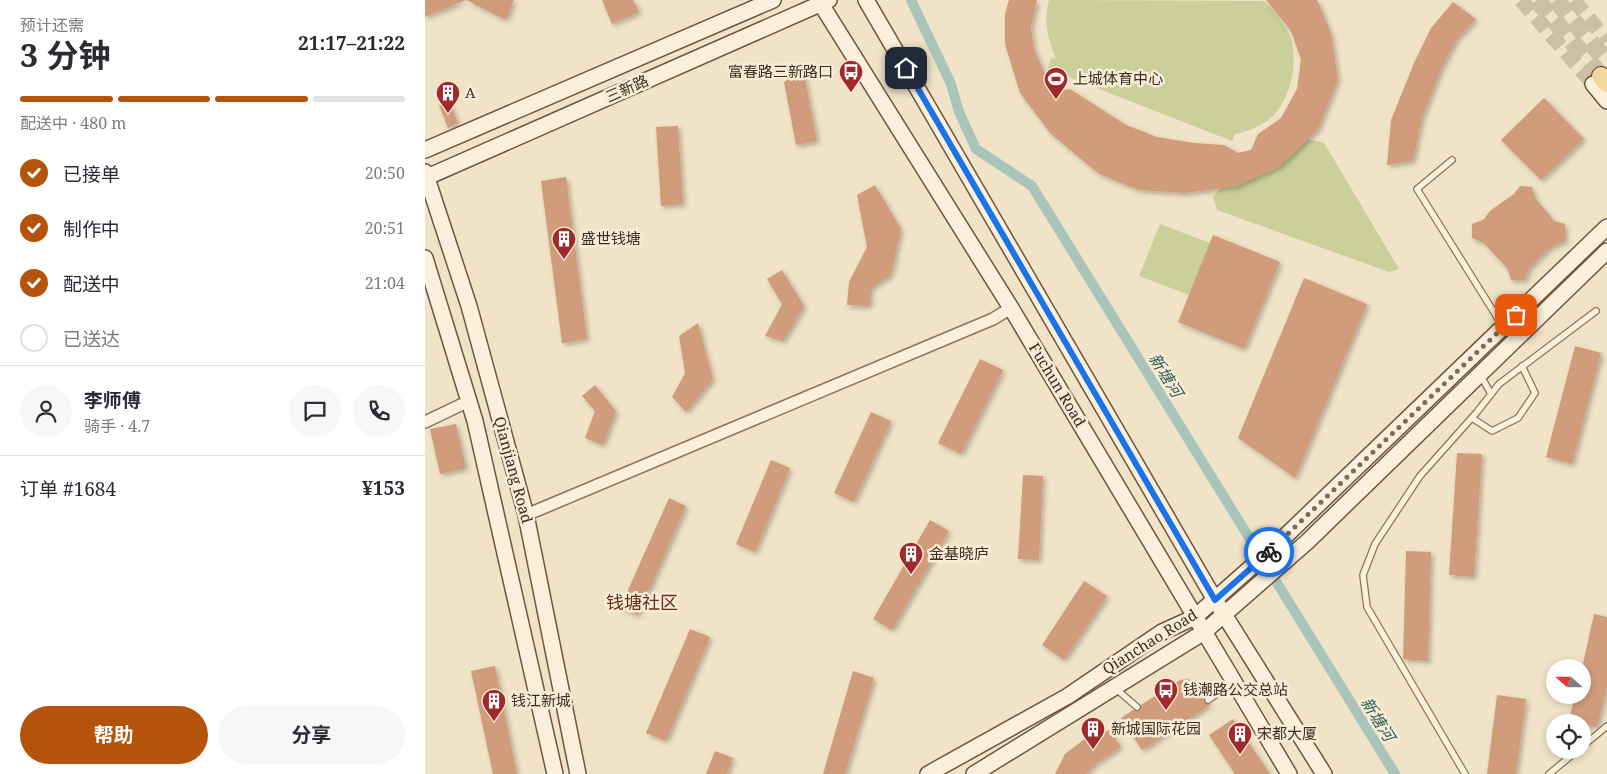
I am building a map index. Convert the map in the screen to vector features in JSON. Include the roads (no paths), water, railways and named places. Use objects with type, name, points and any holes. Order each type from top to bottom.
[{"type":"main road","name":"三新路","points":[[425,150],[773,0]]},
{"type":"main road","name":"Fuchun Road","points":[[866,0],[1215,600],[1324,774]]},
{"type":"main road","name":"三新路","points":[[426,175],[824,1]]},
{"type":"main road","name":"Fuchun Road","points":[[824,1],[1011,308],[1289,774]]},
{"type":"main road","points":[[1600,81],[1607,101]]},
{"type":"main road","name":"Qianjiang Road","points":[[426,175],[469,306],[526,515],[578,774]]},
{"type":"main road","name":"Qianchao Road","points":[[928,774],[1068,696],[1162,632],[1195,617],[1275,546],[1607,227]]},
{"type":"main road","name":"Qianchao Road","points":[[974,774],[1204,632],[1285,561],[1607,251]]},
{"type":"main road","name":"Qianjiang Road","points":[[425,258],[469,401],[555,774]]},
{"type":"street","points":[[526,515],[993,319],[1011,308]]},
{"type":"street","points":[[425,422],[469,401]]},
{"type":"lane","points":[[1453,160],[1417,189],[1503,327]]},
{"type":"lane","points":[[1465,774],[1367,607],[1363,575],[1375,544],[1420,476],[1472,418],[1499,384],[1596,311]]},
{"type":"lane","points":[[1472,418],[1492,431],[1518,418],[1535,393],[1522,366]]},
{"type":"lane","points":[[1480,374],[1491,394]]},
{"type":"lane","points":[[1208,700],[1234,683]]},
{"type":"lane","points":[[1115,688],[1137,707]]},
{"type":"lane","points":[[1591,739],[1607,726]]},
{"type":"lane","points":[[1549,774],[1567,759]]},
{"type":"waterway","name":"新塘河","points":[[911,0],[951,84],[959,112],[976,149],[1032,186],[1395,774]]},
{"type":"tunnel","points":[[1521,0],[1593,84]]},
{"type":"tunnel","points":[[1537,0],[1601,76]]},
{"type":"tunnel","points":[[1556,0],[1607,62]]},
{"type":"tunnel","points":[[1574,0],[1607,41]]},
{"type":"place","name":"富春路三新路口","points":[[851,93]]},
{"type":"place","name":"上城体育中心","points":[[1056,100]]},
{"type":"place","name":"A","points":[[448,114]]},
{"type":"place","name":"盛世钱塘","points":[[564,260]]},
{"type":"place","name":"金基晓庐","points":[[911,575]]},
{"type":"place","name":"钱潮路公交总站","points":[[1166,711]]},
{"type":"place","name":"钱江新城","points":[[494,722]]},
{"type":"place","name":"新城国际花园","points":[[1093,750]]},
{"type":"place","name":"宋都大厦","points":[[1240,755]]},
{"type":"district","name":"钱塘社区","points":[[642,603]]}]
